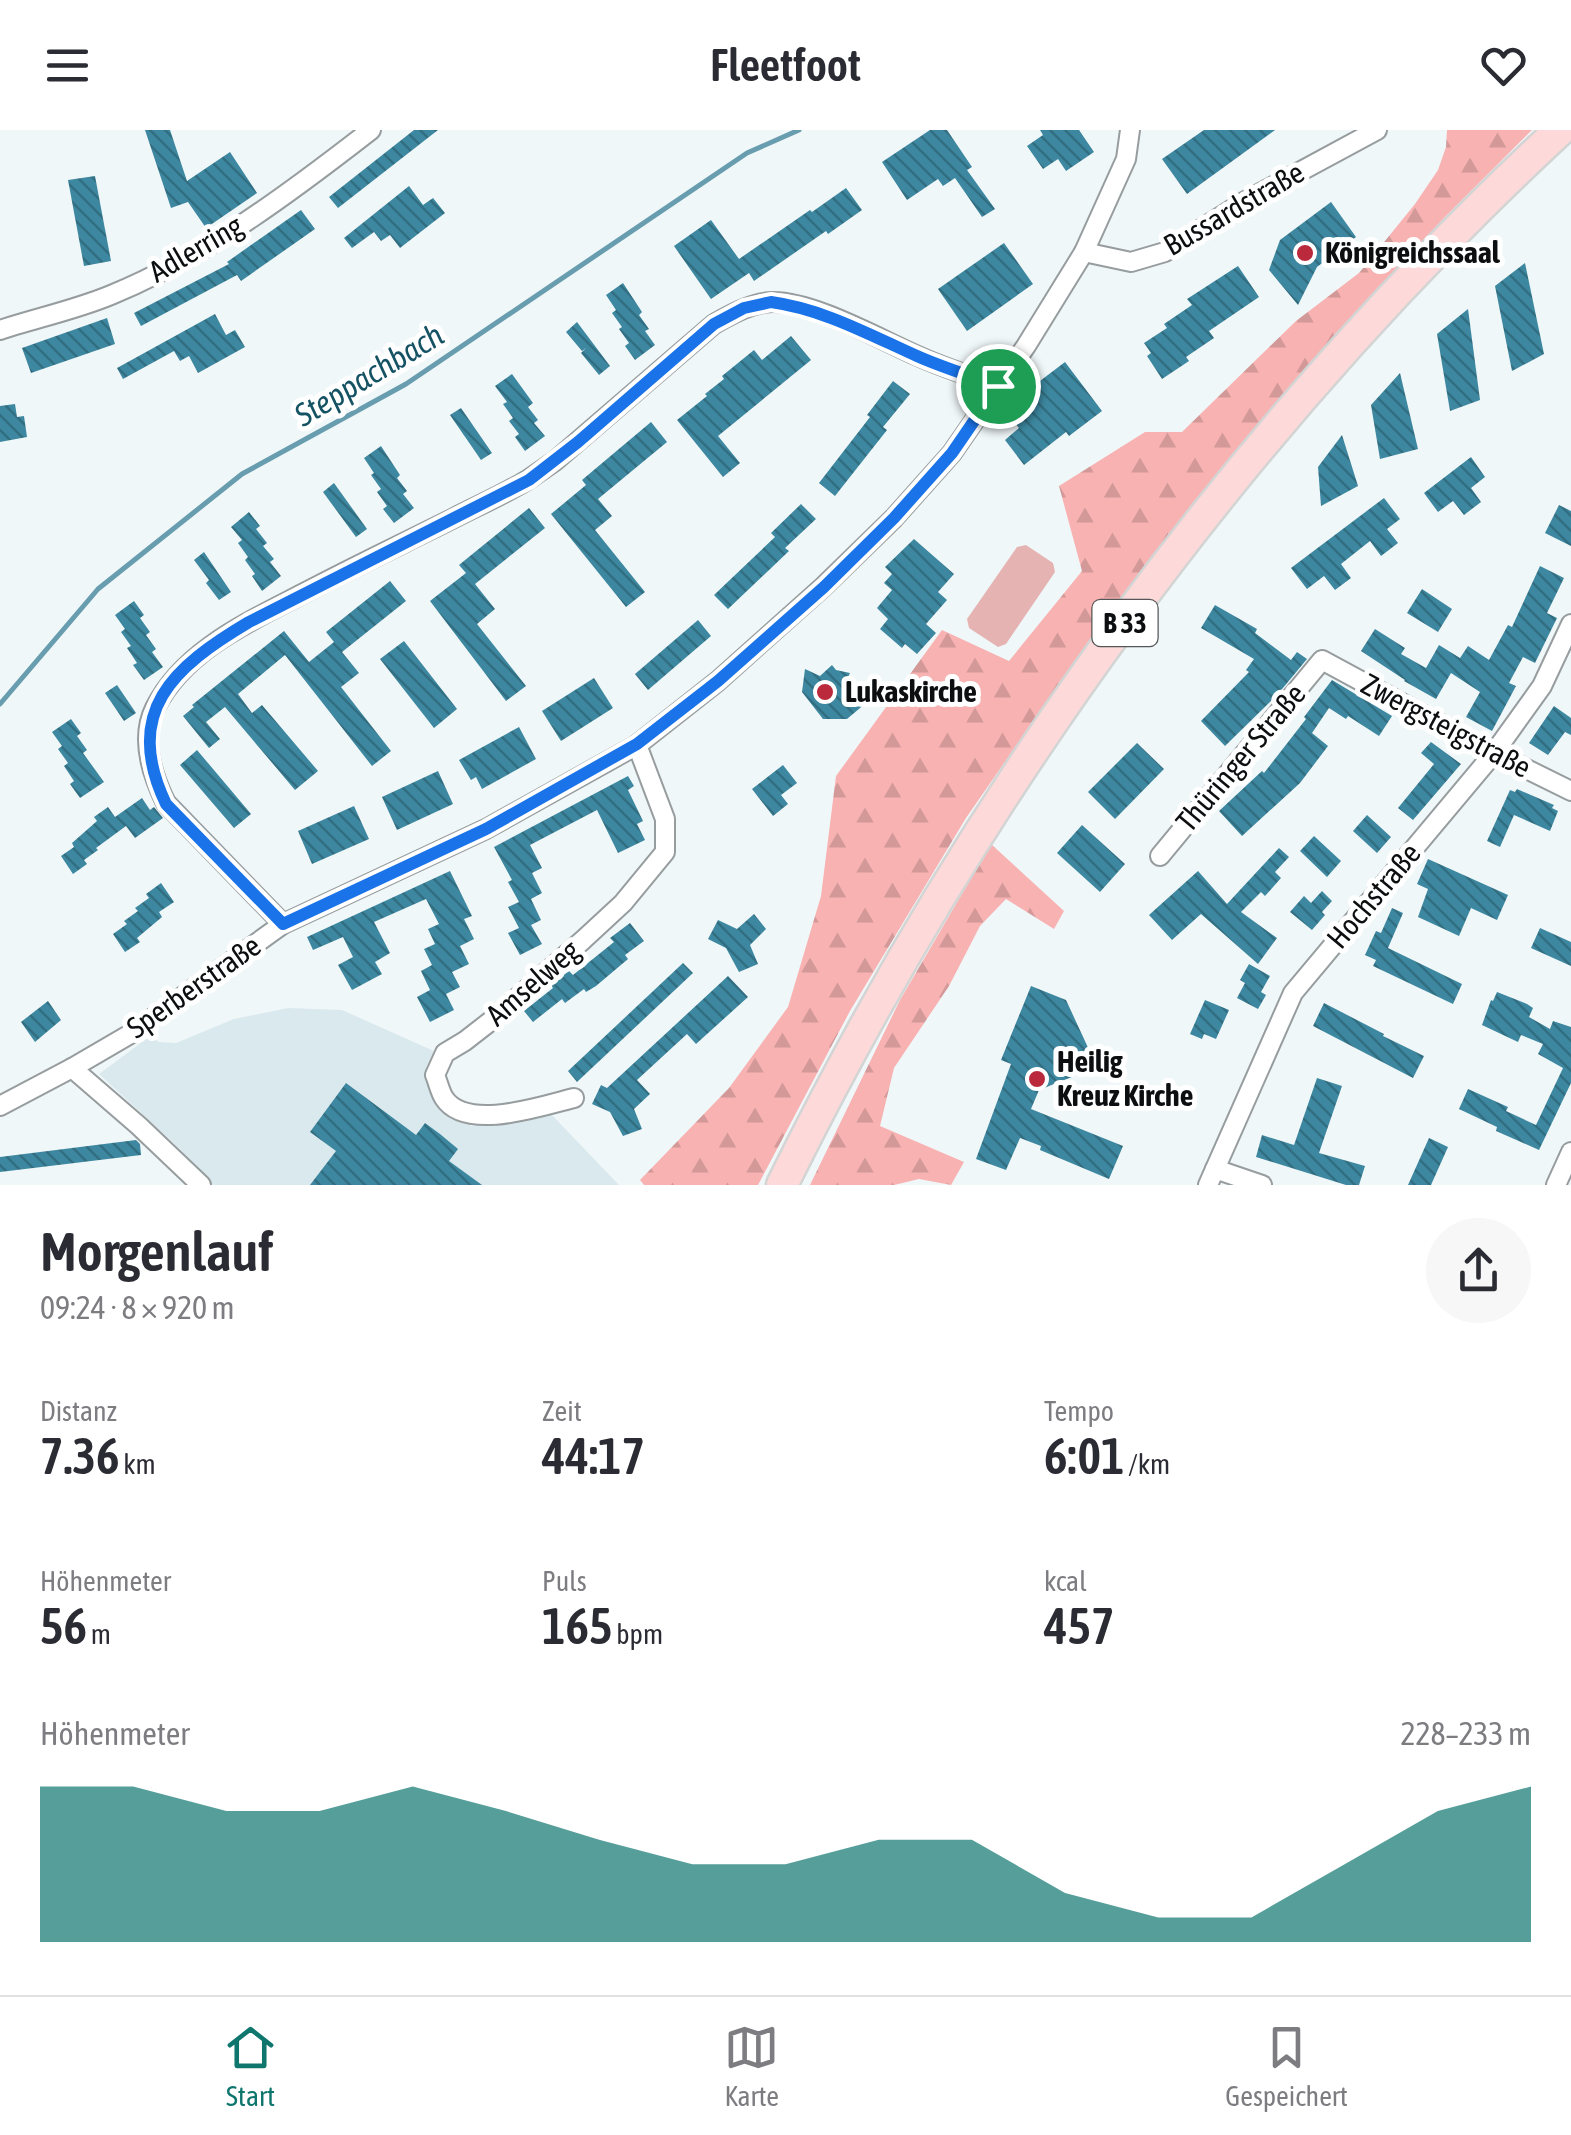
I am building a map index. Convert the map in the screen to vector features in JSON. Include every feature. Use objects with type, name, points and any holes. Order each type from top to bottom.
[{"type":"main road","name":"B 33","points":[[782,1185],[873,1012],[940,897],[1017,777],[1121,628],[1220,498],[1338,358],[1462,225],[1560,130]]},
{"type":"street","name":"Adlerring","points":[[0,330],[110,296],[180,262],[282,198],[371,130]]},
{"type":"street","name":"Sperberstraße","points":[[0,1106],[132,1032],[283,924],[486,829],[637,744],[718,681],[824,587],[952,453],[1026,346],[1084,252],[1126,160],[1130,130]]},
{"type":"street","name":"Bussardstraße","points":[[1084,252],[1131,262],[1165,252],[1242,202],[1377,130]]},
{"type":"street","points":[[283,924],[166,804],[154,779],[149,754],[154,709],[179,672],[216,642],[529,480],[714,324],[744,308],[771,302],[822,314],[998,386]]},
{"type":"street","name":"Hochstraße","points":[[1212,1177],[1293,994],[1494,753],[1542,686],[1571,624]]},
{"type":"street","name":"Zwergsteigstraße","points":[[1322,660],[1571,790]]},
{"type":"street","name":"Thüringer Straße","points":[[1160,856],[1322,660]]},
{"type":"street","name":"Amselweg","points":[[574,1098],[505,1115],[468,1114],[444,1100],[435,1075],[445,1053],[492,1020],[583,940],[623,903],[665,852],[665,819],[637,744]]},
{"type":"street","points":[[72,1068],[201,1185]]},
{"type":"street","points":[[1556,1185],[1571,1152]]},
{"type":"street","points":[[1212,1177],[1262,1185]]},
{"type":"shaded area","points":[[1026,545],[1053,563],[1055,572],[1006,644],[998,647],[969,628],[967,619],[1017,547]]},
{"type":"shaded area","points":[[288,1008],[342,1010],[434,1051],[426,1067],[427,1084],[438,1108],[453,1119],[465,1120],[471,1126],[550,1113],[619,1185],[213,1185],[99,1074],[150,1036],[159,1042],[176,1043],[234,1019]]},
{"type":"green space","points":[[1447,130],[1532,130],[1378,289],[1107,615],[966,818],[850,1011],[758,1185],[644,1185],[640,1180],[729,1088],[788,1007],[821,896],[836,776],[942,630],[1009,661],[1082,571],[1059,486],[1145,432],[1182,432],[1296,321],[1359,273],[1438,170]]},
{"type":"green space","points":[[991,844],[1064,911],[1054,929],[1006,899],[980,926],[949,986],[894,1068],[880,1126],[964,1162],[951,1185],[919,1179],[894,1185],[810,1185],[900,1000]]},
{"type":"building","points":[[145,130],[170,130],[187,181],[230,152],[257,193],[206,228],[188,202],[171,208]]},
{"type":"building","points":[[414,130],[438,130],[338,208],[329,197]]},
{"type":"building","points":[[930,130],[947,130],[972,167],[967,170],[995,209],[982,217],[955,178],[943,186],[938,179],[907,200],[882,162]]},
{"type":"building","points":[[1040,130],[1079,130],[1094,152],[1066,171],[1058,159],[1043,169],[1027,146],[1043,135]]},
{"type":"building","points":[[1204,130],[1275,130],[1187,194],[1162,159]]},
{"type":"building","points":[[95,176],[111,261],[84,266],[68,180]]},
{"type":"building","points":[[409,186],[423,205],[433,198],[445,213],[400,248],[390,235],[381,241],[374,232],[352,248],[344,238]]},
{"type":"building","points":[[846,188],[862,210],[754,281],[749,273],[711,299],[674,246],[711,220],[739,259]]},
{"type":"building","name":"Königreichssaal","points":[[1331,202],[1356,237],[1317,267],[1298,305],[1269,270],[1280,240]]},
{"type":"building","points":[[301,210],[315,229],[241,281],[237,275],[141,326],[134,313],[229,264]]},
{"type":"building","points":[[1004,243],[1033,284],[967,331],[938,289]]},
{"type":"building","points":[[1525,263],[1544,354],[1512,371],[1495,286]]},
{"type":"building","points":[[1238,266],[1259,297],[1209,331],[1214,338],[1162,379],[1147,356],[1151,353],[1144,343],[1192,305],[1187,299]]},
{"type":"building","points":[[623,283],[642,312],[639,315],[649,329],[645,331],[655,345],[635,360],[625,346],[629,343],[606,295]]},
{"type":"building","points":[[1468,309],[1480,400],[1450,411],[1437,334]]},
{"type":"building","points":[[215,314],[226,335],[235,330],[245,347],[198,373],[189,356],[180,361],[174,351],[123,379],[117,368]]},
{"type":"building","points":[[107,318],[115,344],[31,373],[22,348]]},
{"type":"building","points":[[577,322],[610,366],[599,375],[581,353],[586,348],[582,351],[566,332]]},
{"type":"building","points":[[791,336],[811,360],[718,436],[740,463],[723,477],[677,420],[754,350],[762,360]]},
{"type":"building","points":[[1065,362],[1102,411],[1069,436],[1066,432],[1024,465],[1005,440],[1019,428],[1010,417],[1038,395],[1032,387]]},
{"type":"building","points":[[1400,373],[1418,449],[1380,459],[1371,405]]},
{"type":"building","points":[[512,374],[533,403],[528,407],[545,436],[525,451],[509,421],[513,418],[503,404],[507,402],[495,386]]},
{"type":"building","points":[[893,381],[910,394],[835,496],[819,483]]},
{"type":"building","points":[[15,404],[17,417],[24,416],[27,437],[0,442],[0,406]]},
{"type":"building","points":[[461,408],[492,453],[481,460],[450,415]]},
{"type":"building","points":[[651,422],[667,442],[598,499],[612,516],[595,530],[645,592],[626,607],[551,514],[586,485],[582,480]]},
{"type":"building","points":[[1342,435],[1358,486],[1321,506],[1318,467]]},
{"type":"building","points":[[381,446],[400,475],[397,478],[407,491],[403,494],[414,508],[394,523],[383,509],[387,506],[377,492],[381,489],[364,458]]},
{"type":"building","points":[[1471,457],[1485,477],[1471,488],[1481,502],[1464,515],[1453,501],[1438,512],[1424,493]]},
{"type":"building","points":[[334,483],[367,529],[356,537],[323,492]]},
{"type":"building","points":[[1384,498],[1400,519],[1387,529],[1398,543],[1381,556],[1370,541],[1341,564],[1351,578],[1335,590],[1324,576],[1307,589],[1291,568]]},
{"type":"building","points":[[801,504],[816,519],[785,548],[789,551],[728,609],[714,595],[775,537],[771,533]]},
{"type":"building","points":[[1559,505],[1571,511],[1571,546],[1545,533]]},
{"type":"building","points":[[529,508],[545,528],[475,584],[495,609],[477,624],[526,686],[506,701],[430,601],[466,573],[459,565]]},
{"type":"building","points":[[249,512],[267,543],[263,546],[274,559],[270,562],[281,576],[262,591],[238,543],[242,540],[231,527]]},
{"type":"building","points":[[914,539],[954,574],[938,592],[947,600],[926,624],[936,633],[917,654],[905,644],[902,648],[880,629],[888,619],[877,608],[892,590],[884,583],[892,574],[885,567]]},
{"type":"building","points":[[204,552],[231,592],[219,600],[194,560]]},
{"type":"building","points":[[1540,566],[1564,578],[1547,613],[1557,618],[1535,663],[1523,657],[1509,683],[1516,686],[1492,731],[1466,717],[1480,692],[1451,673],[1436,699],[1361,651],[1375,629],[1405,648],[1401,654],[1426,668],[1439,645],[1460,658],[1468,646],[1489,660],[1508,625],[1512,627]]},
{"type":"building","points":[[390,581],[406,601],[342,652],[359,673],[341,687],[391,751],[372,766],[285,655],[238,694],[252,713],[262,705],[318,771],[295,790],[225,707],[206,722],[220,739],[209,748],[183,716],[284,631],[309,662],[334,642],[326,632]]},
{"type":"building","points":[[1422,589],[1452,609],[1438,632],[1407,613]]},
{"type":"building","points":[[134,601],[150,632],[146,635],[156,649],[152,652],[163,667],[144,680],[133,665],[137,663],[127,648],[131,646],[121,632],[125,629],[115,615]]},
{"type":"building","points":[[1215,605],[1257,629],[1255,633],[1291,660],[1297,652],[1307,659],[1225,746],[1201,721],[1249,672],[1246,670],[1254,659],[1201,628]]},
{"type":"building","points":[[698,620],[711,636],[648,690],[635,674]]},
{"type":"building","points":[[404,641],[457,709],[434,728],[380,659]]},
{"type":"building","name":"Lukaskirche","points":[[832,665],[850,673],[846,681],[850,685],[848,691],[866,703],[847,719],[823,719],[802,692],[805,669],[820,676]]},
{"type":"building","points":[[594,678],[613,708],[561,741],[542,711]]},
{"type":"building","points":[[1332,680],[1392,716],[1379,736],[1329,708],[1312,733],[1328,746],[1300,783],[1242,836],[1219,811],[1264,773]]},
{"type":"building","points":[[117,685],[136,713],[124,721],[105,693]]},
{"type":"building","points":[[1554,706],[1571,718],[1571,735],[1565,732],[1548,755],[1529,743]]},
{"type":"building","points":[[71,719],[87,750],[83,753],[104,782],[80,798],[70,784],[74,781],[64,766],[68,763],[58,749],[62,746],[52,732]]},
{"type":"building","points":[[519,727],[536,759],[482,789],[476,777],[471,780],[459,760]]},
{"type":"building","points":[[1431,742],[1461,764],[1413,820],[1398,808],[1434,764],[1421,753]]},
{"type":"building","points":[[1137,743],[1164,769],[1115,819],[1088,792]]},
{"type":"building","points":[[197,750],[251,814],[234,828],[180,765]]},
{"type":"building","points":[[783,765],[797,783],[781,795],[788,804],[773,816],[752,789]]},
{"type":"building","points":[[438,771],[453,804],[397,830],[382,797]]},
{"type":"building","points":[[628,776],[634,786],[628,790],[643,821],[637,824],[645,840],[618,853],[597,810],[530,845],[542,868],[532,873],[542,893],[531,899],[541,920],[531,925],[542,944],[520,955],[508,933],[519,928],[508,907],[519,902],[494,847]]},
{"type":"building","points":[[1517,789],[1554,805],[1552,808],[1558,811],[1550,831],[1514,815],[1500,847],[1487,841],[1510,790]]},
{"type":"building","points":[[142,798],[150,810],[154,807],[163,818],[135,838],[126,826],[96,848],[84,860],[87,864],[73,874],[61,856],[97,821],[94,817],[108,807],[115,817]]},
{"type":"building","points":[[354,806],[369,839],[312,864],[298,831]]},
{"type":"building","points":[[1367,815],[1391,837],[1377,853],[1353,831]]},
{"type":"building","points":[[1082,825],[1125,864],[1100,892],[1057,853]]},
{"type":"building","points":[[1314,836],[1341,861],[1327,877],[1300,851]]},
{"type":"building","points":[[1279,848],[1289,857],[1275,872],[1281,878],[1265,896],[1261,892],[1241,912],[1277,938],[1258,964],[1201,914],[1172,940],[1149,915],[1198,871],[1227,904]]},
{"type":"building","points":[[1428,859],[1508,895],[1497,920],[1471,908],[1459,936],[1418,917],[1428,889],[1417,884]]},
{"type":"building","points":[[450,871],[472,916],[464,919],[474,939],[460,946],[469,964],[452,972],[460,987],[446,994],[454,1010],[430,1022],[417,997],[430,990],[421,971],[432,965],[424,949],[435,944],[428,929],[439,924],[426,899],[374,922],[390,953],[375,962],[382,974],[352,990],[338,965],[353,957],[343,937],[313,950],[307,937]]},
{"type":"building","points":[[161,883],[174,902],[159,912],[162,917],[137,938],[140,942],[125,952],[113,934],[149,898],[146,894]]},
{"type":"building","points":[[1322,891],[1332,901],[1312,930],[1290,912],[1304,896],[1311,903]]},
{"type":"building","points":[[1392,908],[1403,913],[1388,948],[1462,984],[1453,1004],[1373,966],[1376,960],[1365,955]]},
{"type":"building","points":[[754,914],[766,929],[750,945],[758,964],[739,972],[726,948],[708,939],[718,920],[737,929]]},
{"type":"building","points":[[630,923],[644,941],[625,955],[628,959],[596,986],[586,992],[584,989],[565,1003],[562,999],[533,1022],[524,1011],[569,971],[573,975],[614,942],[610,938]]},
{"type":"building","points":[[1540,928],[1571,942],[1571,966],[1531,948]]},
{"type":"building","points":[[683,963],[693,973],[577,1082],[568,1071]]},
{"type":"building","points":[[1249,964],[1270,976],[1258,1009],[1237,998],[1245,983],[1240,980]]},
{"type":"building","points":[[728,976],[748,997],[696,1044],[687,1034],[637,1080],[650,1094],[634,1109],[642,1129],[623,1136],[610,1112],[592,1104],[601,1085],[607,1088]]},
{"type":"building","name":"Heilig Kreuz Kirche","points":[[1031,986],[1066,1000],[1097,1067],[1039,1090],[1031,1109],[1123,1146],[1109,1179],[1020,1138],[1006,1170],[976,1159],[1011,1064],[1001,1060]]},
{"type":"building","points":[[1497,992],[1533,1008],[1529,1017],[1550,1029],[1553,1021],[1571,1027],[1571,1083],[1539,1150],[1459,1109],[1468,1089],[1536,1125],[1563,1068],[1538,1054],[1543,1044],[1521,1035],[1518,1042],[1482,1025]]},
{"type":"building","points":[[1205,1000],[1229,1010],[1216,1039],[1190,1034]]},
{"type":"building","points":[[48,1001],[61,1020],[35,1042],[21,1022]]},
{"type":"building","points":[[1324,1003],[1424,1056],[1413,1078],[1313,1026]]},
{"type":"building","points":[[1317,1078],[1342,1086],[1319,1153],[1365,1166],[1359,1185],[1346,1185],[1256,1157],[1262,1135],[1294,1145]]},
{"type":"building","points":[[346,1083],[416,1135],[425,1123],[440,1134],[458,1149],[449,1161],[482,1185],[310,1185],[336,1151],[310,1132]]},
{"type":"building","points":[[1429,1138],[1448,1147],[1431,1185],[1408,1185]]},
{"type":"building","points":[[136,1140],[141,1155],[0,1172],[0,1157]]},
{"type":"waterway","name":"Steppachbach","points":[[0,704],[98,589],[242,474],[406,384],[747,153],[799,130]]},
{"type":"place","name":"Königreichssaal","points":[[1305,253]]},
{"type":"place","name":"Lukaskirche","points":[[825,692]]},
{"type":"place","name":"Heilig Kreuz Kirche","points":[[1037,1079]]},
{"type":"route","points":[[771,302],[822,314],[998,386],[952,453],[894,518],[824,587],[718,681],[637,744],[486,829],[283,924],[166,804],[154,779],[149,754],[150,722],[154,709],[179,672],[249,622],[529,480],[714,324],[744,308],[771,302]]}]
